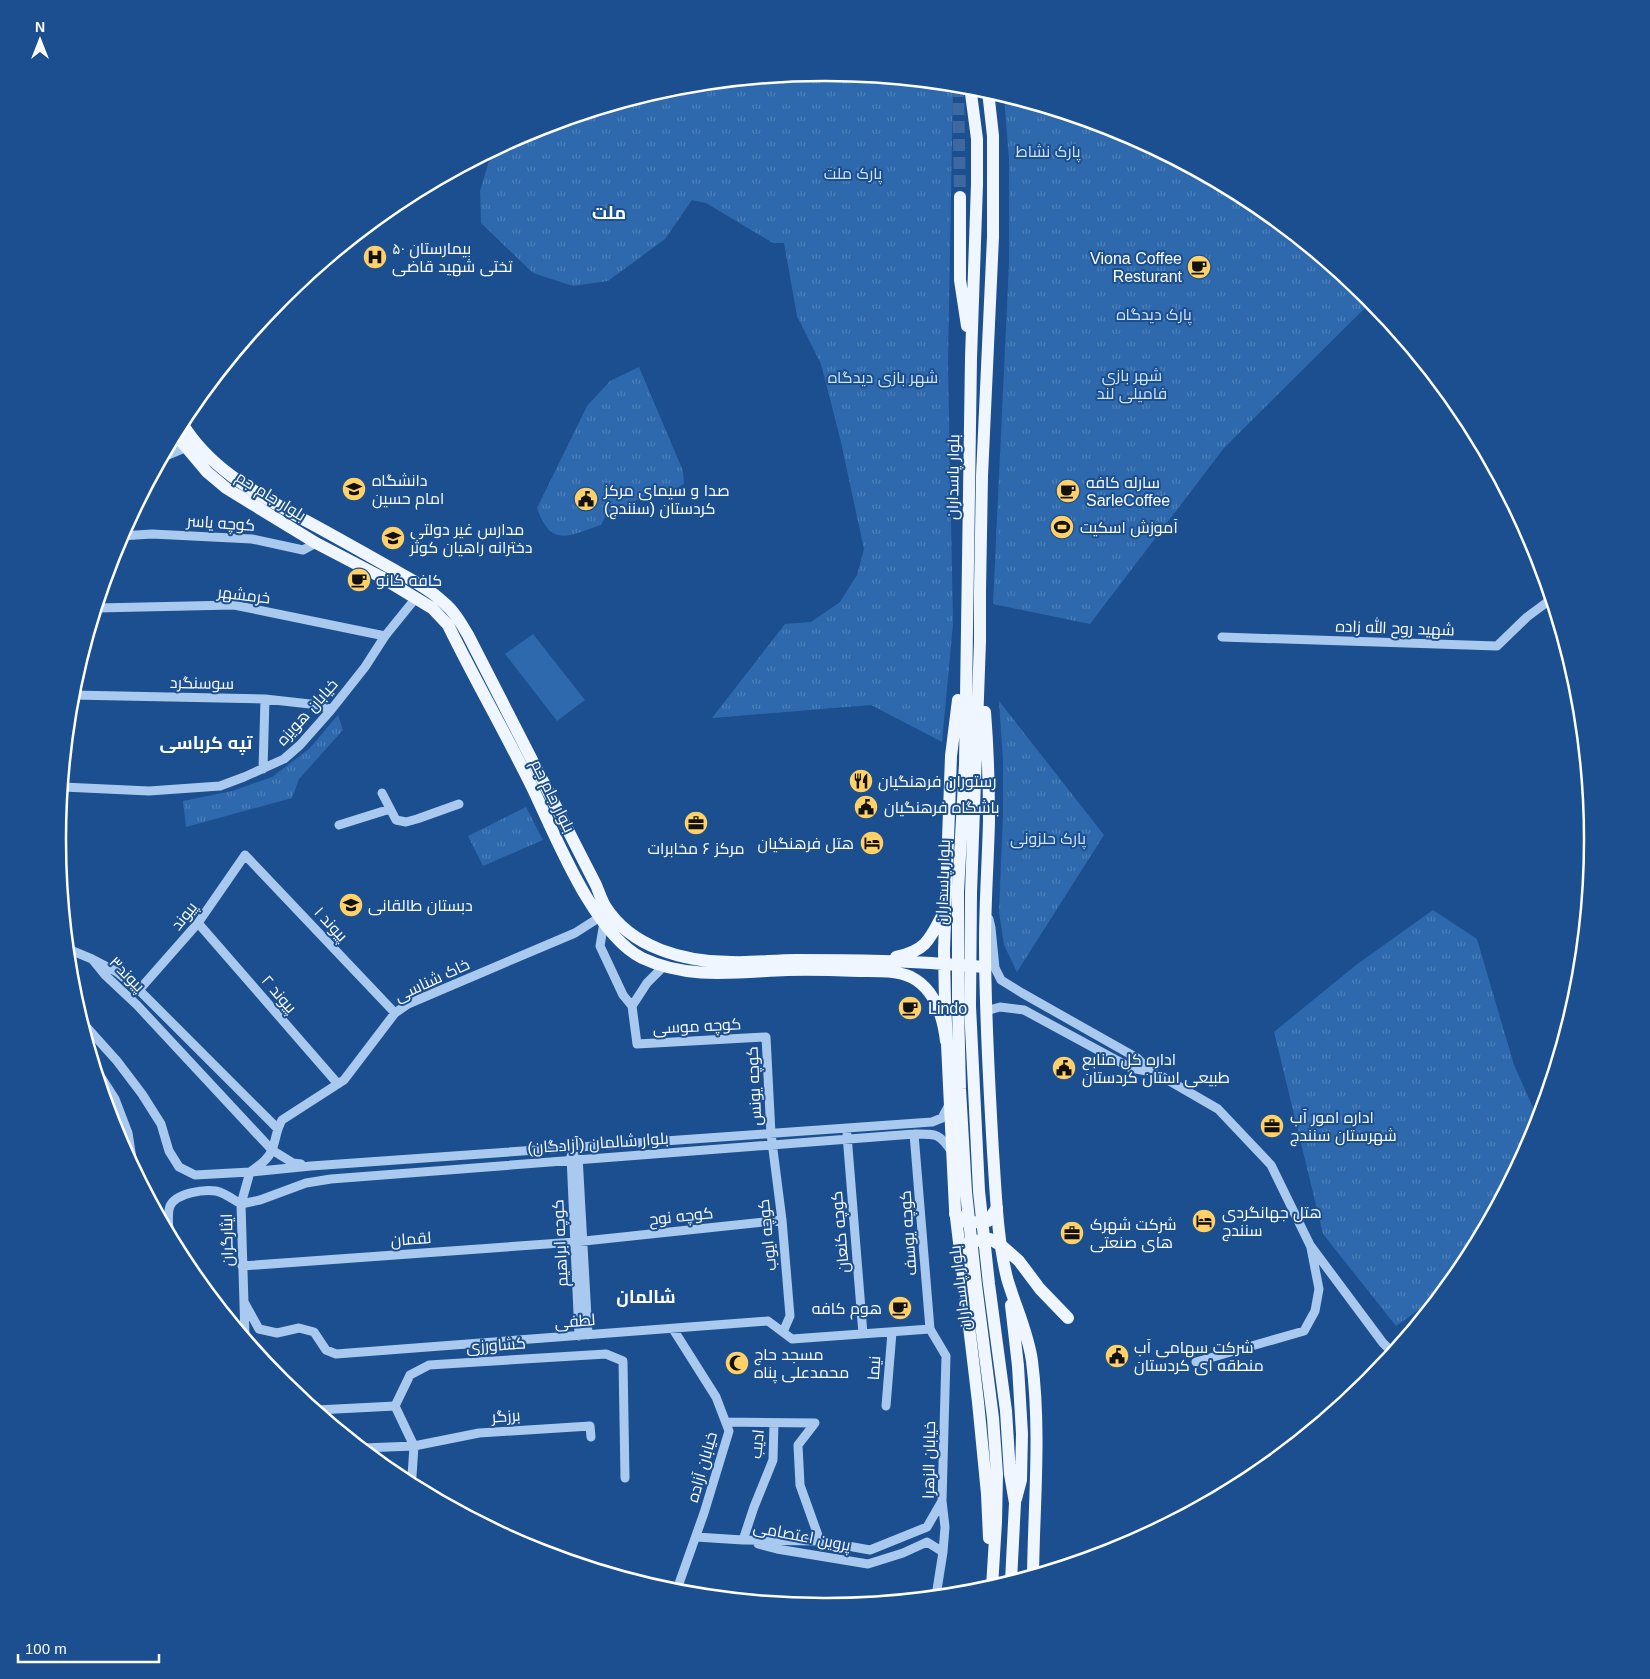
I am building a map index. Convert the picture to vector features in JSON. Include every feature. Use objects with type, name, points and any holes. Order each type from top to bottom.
[{"type":"main road","name":"بلوار پاسداران","points":[[971,95],[977,139],[971,358],[965,764],[958,892],[958,1006],[960,1089],[966,1192],[997,1474],[992,1579]]},
{"type":"main road","name":"بلوار پاسداران","points":[[989,99],[992,136],[993,219],[982,476],[980,641],[970,930],[973,1086],[980,1200],[1006,1411],[1010,1474],[1015,1504],[1011,1574]]},
{"type":"main road","points":[[960,196],[960,280],[971,358]]},
{"type":"main road","name":"بلوار جام جم","points":[[187,430],[195,443],[232,477],[442,600],[455,615],[468,636],[605,906],[630,932],[645,943],[664,951],[733,968],[891,972],[910,977],[926,989],[937,1004],[944,1024],[946,1041]]},
{"type":"main road","name":"بلوار جام جم","points":[[181,440],[206,472],[226,488],[316,543],[381,577],[432,608],[448,625],[533,790],[558,843],[602,920],[613,936],[627,949],[642,958],[664,966],[706,974],[784,960],[881,960],[985,968]]},
{"type":"main road","points":[[966,641],[951,756],[944,964],[946,1041],[955,1214],[978,1402],[987,1494],[988,1533],[993,1561]]},
{"type":"main road","points":[[980,641],[988,756],[989,821],[985,968],[986,1011],[997,1208],[1018,1366],[1022,1434],[1021,1480],[1015,1504]]},
{"type":"main road","points":[[881,960],[907,955],[919,950],[930,938],[946,910]]},
{"type":"main road","points":[[955,1214],[968,1223],[988,1221],[997,1208]]},
{"type":"main road","points":[[960,1254],[969,1242],[990,1239],[1002,1246],[1018,1261],[1040,1289],[1068,1318]]},
{"type":"main road","points":[[1007,1277],[1024,1327],[1031,1359],[1035,1395],[1037,1430],[1033,1568]]},
{"type":"street","points":[[172,453],[187,447]]},
{"type":"street","name":"کوچه یاسر","points":[[130,535],[152,534],[252,539],[303,550],[316,543]]},
{"type":"street","name":"خیابان هویزه","points":[[68,787],[149,791],[220,786],[284,759],[300,745],[331,710],[365,667],[385,636],[415,599]]},
{"type":"street","name":"شهید روح الله زاده","points":[[1222,637],[1497,646],[1527,617],[1545,603]]},
{"type":"street","name":"خرمشهر","points":[[103,608],[234,606],[385,636]]},
{"type":"street","name":"سوسنگرد","points":[[80,695],[264,699],[319,705],[331,710]]},
{"type":"street","points":[[263,769],[264,699]]},
{"type":"street","points":[[382,793],[396,820],[406,822],[459,804]]},
{"type":"street","points":[[339,826],[390,809]]},
{"type":"street","name":"پیوند","points":[[139,990],[198,923],[245,855]]},
{"type":"street","name":"پیوند ۱","points":[[245,855],[395,1013]]},
{"type":"street","points":[[986,907],[991,928],[995,968],[1001,980],[1137,1058],[1152,1072],[1218,1109],[1271,1165],[1310,1245],[1388,1348]]},
{"type":"street","points":[[602,920],[600,946],[623,995],[632,1006],[647,983],[664,966]]},
{"type":"street","name":"خاک شناسی","points":[[277,1128],[282,1120],[344,1080],[395,1013],[408,1004],[602,920]]},
{"type":"street","name":"پیوند ۲","points":[[198,923],[338,1084]]},
{"type":"street","points":[[75,952],[92,959]]},
{"type":"street","name":"پیوند۳","points":[[92,959],[117,972],[139,990],[277,1128]]},
{"type":"street","name":"پیوند۳","points":[[92,959],[105,975],[137,1005],[272,1150],[293,1163],[311,1166]]},
{"type":"street","name":"کوچه موسی","points":[[632,1006],[637,1044],[766,1037]]},
{"type":"street","points":[[986,1011],[1000,1006],[1024,1010],[1131,1068],[1152,1072]]},
{"type":"street","points":[[1065,1032],[1070,1020]]},
{"type":"street","name":"بلوار شالمان (آزادگان)","points":[[91,1032],[117,1061],[142,1094],[161,1124],[170,1151],[179,1167],[195,1175],[932,1122],[942,1118],[950,1105]]},
{"type":"street","name":"کوچه یونس","points":[[766,1037],[771,1134]]},
{"type":"street","points":[[110,1091],[115,1099],[128,1133],[129,1142]]},
{"type":"street","points":[[115,1099],[115,1106]]},
{"type":"street","points":[[250,1172],[264,1162],[272,1150],[277,1128]]},
{"type":"street","name":"کوچه کنعان","points":[[847,1128],[863,1334]]},
{"type":"street","name":"کوچه ایوب","points":[[771,1134],[782,1220],[790,1316],[783,1332]]},
{"type":"street","name":"بلوار شالمان (آزادگان)","points":[[241,1204],[260,1200],[306,1183],[331,1178],[914,1134],[933,1134],[943,1139],[952,1153]]},
{"type":"street","name":"کوچه یوسف","points":[[914,1134],[930,1329]]},
{"type":"street","name":"کوچه ابراهیم","points":[[574,1148],[584,1335]]},
{"type":"street","points":[[450,1157],[450,1169]]},
{"type":"street","name":"ایثارگران","points":[[246,1328],[241,1204],[250,1172]]},
{"type":"street","points":[[168,1219],[170,1205],[180,1195],[217,1191],[241,1204]]},
{"type":"street","name":"کوچه نوح","points":[[579,1241],[782,1220]]},
{"type":"street","name":"لقمان","points":[[242,1266],[579,1241]]},
{"type":"street","points":[[1196,1362],[1304,1331],[1315,1311],[1319,1289],[1310,1245]]},
{"type":"street","name":"لطفی","points":[[244,1302],[259,1329],[277,1333],[299,1328],[314,1332],[326,1350],[336,1354],[768,1322],[792,1339],[930,1329]]},
{"type":"street","name":"خیابان آزاده","points":[[673,1329],[716,1397],[729,1431],[696,1537],[679,1584]]},
{"type":"street","name":"خیابان الزهرا","points":[[930,1329],[946,1356],[942,1501],[945,1527],[937,1590]]},
{"type":"street","name":"نیما","points":[[886,1406],[892,1332]]},
{"type":"street","name":"کشاورزی","points":[[394,1406],[410,1375],[429,1365],[606,1354],[623,1361],[626,1478]]},
{"type":"street","points":[[325,1410],[394,1406],[414,1446],[412,1476]]},
{"type":"street","points":[[726,1422],[774,1423]]},
{"type":"street","name":"ادیب","points":[[743,1540],[773,1460],[774,1423],[815,1423],[798,1445],[800,1485],[820,1541]]},
{"type":"street","name":"برزگر","points":[[414,1446],[479,1433],[590,1426],[591,1437]]},
{"type":"street","points":[[372,1448],[414,1446]]},
{"type":"street","name":"پروین اعتصامی","points":[[743,1540],[820,1541],[870,1550],[927,1527],[942,1501]]},
{"type":"street","points":[[696,1537],[743,1540]]},
{"type":"street","name":"پروین اعتصامی","points":[[743,1540],[777,1549],[868,1564],[903,1553],[927,1542],[943,1552]]},
{"type":"green space","name":"پارک ملت","points":[[825,81],[875,82],[953,92],[948,363],[953,624],[942,742],[871,705],[712,718],[785,624],[811,622],[840,602],[857,575],[864,549],[840,438],[821,364],[797,316],[784,243],[773,243],[706,203],[692,200],[665,239],[608,281],[573,286],[533,273],[481,223],[480,191],[490,159],[581,121],[677,95],[775,82]]},
{"type":"green space","name":"پارک دیدگاه","points":[[1005,103],[1069,121],[1115,139],[1161,159],[1204,182],[1247,209],[1325,269],[1366,307],[1224,448],[1090,624],[993,604],[1009,263],[1009,160]]},
{"type":"green space","points":[[639,367],[683,471],[684,484],[661,497],[648,494],[605,517],[601,525],[571,535],[555,534],[542,521],[537,508],[587,406],[610,381]]},
{"type":"green space","points":[[533,634],[585,700],[557,721],[505,654]]},
{"type":"green space","name":"پارک حلزونی","points":[[999,701],[1104,835],[1017,972],[1004,945],[999,912],[1003,760]]},
{"type":"green space","points":[[338,715],[343,730],[299,779],[292,798],[186,827],[183,801],[232,791],[272,777],[309,749]]},
{"type":"green space","points":[[526,807],[543,840],[483,866],[468,836]]},
{"type":"green space","points":[[1433,910],[1477,939],[1514,1065],[1534,1109],[1506,1175],[1456,1261],[1421,1308],[1396,1326],[1323,1234],[1274,1032],[1356,965]]},
{"type":"tunnel","points":[[958,93],[960,197]]},
{"type":"place","name":"بیمارستان ۵۰ تختی شهید قاضی","points":[[375,257]]},
{"type":"place","name":"Viona Coffee Resturant","points":[[1199,267]]},
{"type":"place","name":"دانشگاه امام حسین","points":[[354,489]]},
{"type":"place","name":"سارله کافه SarleCoffee","points":[[1068,491]]},
{"type":"place","name":"صدا و سیمای مرکز کردستان (سنندج)","points":[[586,499]]},
{"type":"place","name":"آموزش اسکیت","points":[[1062,527]]},
{"type":"place","name":"مدارس غیر دولتی دخترانه راهیان کوثر","points":[[393,538]]},
{"type":"place","name":"کافه کانو","points":[[359,580]]},
{"type":"place","name":"رستوران فرهنگیان","points":[[861,781]]},
{"type":"place","name":"باشگاه فرهنگیان","points":[[866,807]]},
{"type":"place","name":"مرکز ۶ مخابرات","points":[[696,823]]},
{"type":"place","name":"هتل فرهنگیان","points":[[872,843]]},
{"type":"place","name":"دبستان طالقانی","points":[[351,905]]},
{"type":"place","name":"Lindo","points":[[910,1008]]},
{"type":"place","name":"اداره کل منابع طبیعی استان کردستان","points":[[1064,1068]]},
{"type":"place","name":"اداره امور آب شهرستان سنندج","points":[[1272,1126]]},
{"type":"place","name":"هتل جهانگردی سنندج","points":[[1204,1221]]},
{"type":"place","name":"شرکت شهرک های صنعتی","points":[[1072,1233]]},
{"type":"place","name":"هوم کافه","points":[[900,1308]]},
{"type":"place","name":"شرکت سهامی آب منطقه ای کردستان","points":[[1117,1356]]},
{"type":"place","name":"مسجد حاج محمدعلی پناه","points":[[737,1363]]},
{"type":"district","name":"ملت","points":[[609,213]]},
{"type":"district","name":"تپه کرباسی","points":[[206,743]]},
{"type":"district","name":"شالمان","points":[[646,1297]]},
{"type":"park label","name":"پارک نشاط","points":[[1048,151]]},
{"type":"park label","name":"شهر بازی دیدگاه","points":[[883,377]]},
{"type":"park label","name":"شهر بازی فامیلی لند","points":[[1132,384]]}]
